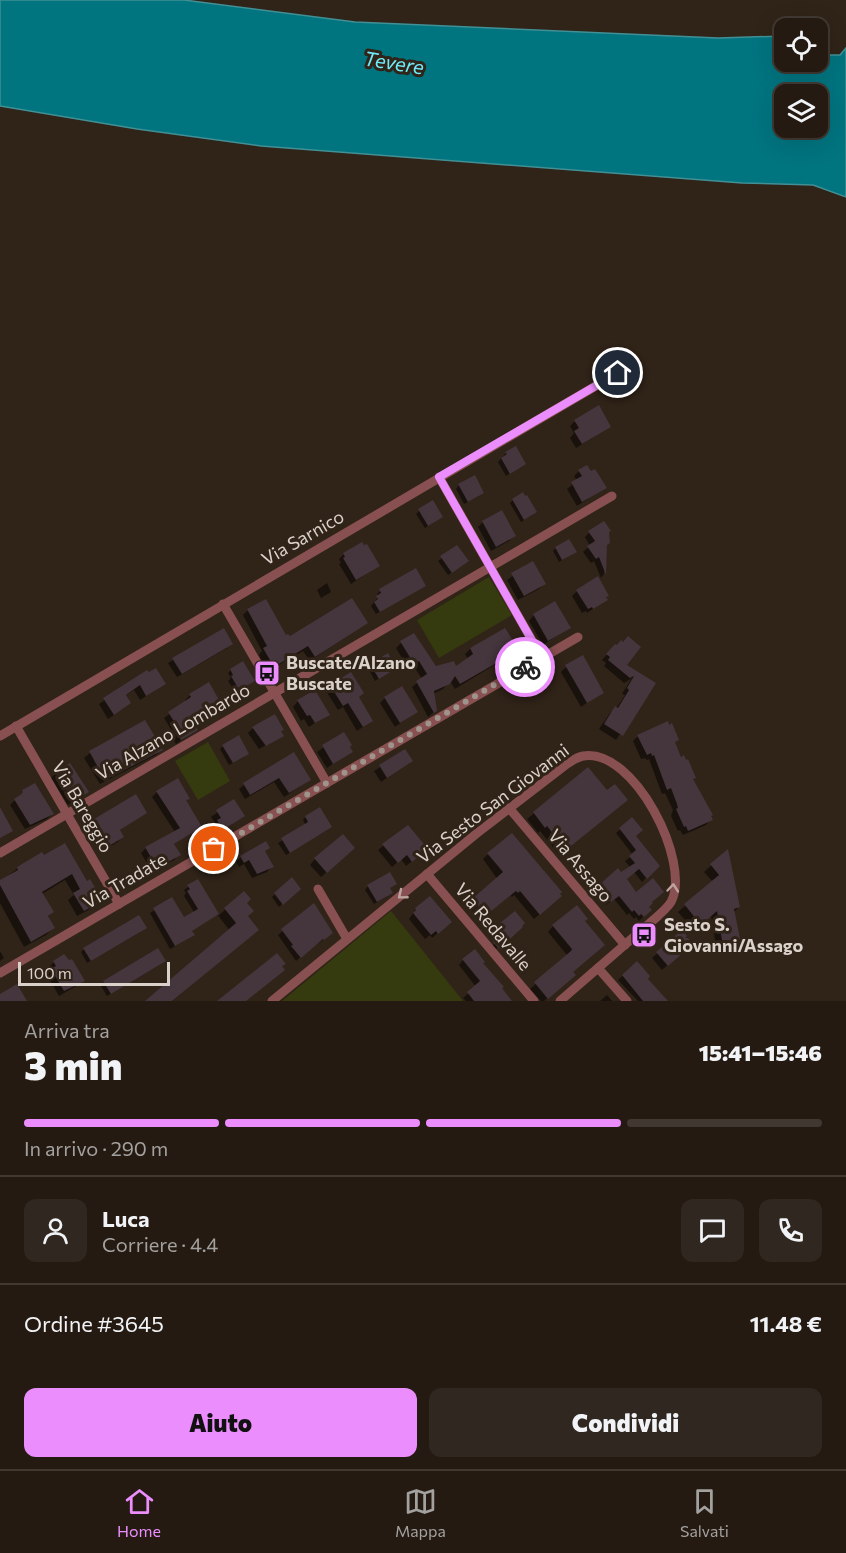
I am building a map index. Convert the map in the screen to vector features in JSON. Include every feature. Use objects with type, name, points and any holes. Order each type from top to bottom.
[{"type":"street","name":"Via Sarnico","points":[[0,736],[623,370]]},
{"type":"street","points":[[439,477],[542,658]]},
{"type":"street","name":"Via Alzano Lombardo","points":[[0,853],[612,496]]},
{"type":"street","points":[[223,604],[327,783]]},
{"type":"street","name":"Via Tradate","points":[[0,973],[578,637]]},
{"type":"street","name":"Via Bareggio","points":[[16,726],[119,904]]},
{"type":"street","name":"Via Sesto San Giovanni","points":[[272,1001],[509,808],[567,764],[581,756],[594,755],[611,761],[631,777],[651,805],[663,830],[672,858],[674,888],[670,903],[560,1001]]},
{"type":"street","name":"Via Assago","points":[[509,808],[625,945]]},
{"type":"street","name":"Via Redavalle","points":[[427,874],[534,1001]]},
{"type":"street","points":[[318,889],[347,939]]},
{"type":"street","points":[[598,968],[627,1001]]},
{"type":"green space","points":[[489,577],[512,615],[439,658],[417,620]]},
{"type":"green space","points":[[208,742],[230,781],[198,800],[175,761]]},
{"type":"green space","points":[[391,911],[463,1001],[282,1001]]},
{"type":"water","name":"Tevere","points":[[0,0],[184,0],[355,22],[718,38],[774,36],[774,72],[828,72],[828,55],[840,55],[846,48],[846,197],[813,185],[742,183],[261,146],[137,129],[0,106]]},
{"type":"building","points":[[599,405],[611,427],[582,444],[574,431],[579,428],[574,420]]},
{"type":"building","points":[[516,446],[526,464],[510,474],[501,458],[507,454],[505,452]]},
{"type":"building","points":[[587,465],[591,471],[595,469],[607,488],[582,502],[571,482],[582,476],[578,470]]},
{"type":"building","points":[[475,475],[484,493],[468,502],[458,484]]},
{"type":"building","points":[[523,492],[537,512],[524,520],[512,499]]},
{"type":"building","points":[[433,500],[443,517],[428,526],[418,509]]},
{"type":"building","points":[[502,510],[516,536],[496,547],[482,521]]},
{"type":"building","points":[[604,521],[611,531],[609,532],[610,543],[607,545],[606,575],[599,557],[596,559],[587,546],[595,541],[588,531]]},
{"type":"building","points":[[569,539],[577,552],[562,560],[555,547]]},
{"type":"building","points":[[362,542],[364,545],[367,544],[380,566],[356,580],[343,558],[345,557],[343,553]]},
{"type":"building","points":[[457,545],[469,561],[452,573],[440,556]]},
{"type":"building","points":[[533,561],[546,584],[524,596],[511,573]]},
{"type":"building","points":[[416,568],[426,586],[380,612],[374,602],[378,599],[376,596],[381,593],[379,589]]},
{"type":"building","points":[[598,576],[609,596],[606,597],[608,600],[593,609],[592,607],[588,609],[576,590]]},
{"type":"building","points":[[352,598],[368,623],[315,657],[308,646],[274,667],[263,648],[267,646],[247,609],[266,599],[286,635],[290,636]]},
{"type":"building","points":[[555,601],[571,628],[548,641],[533,614]]},
{"type":"building","points":[[224,628],[233,644],[182,674],[172,658]]},
{"type":"building","points":[[505,628],[519,650],[460,684],[455,676],[450,684],[434,691],[437,711],[434,713],[416,681],[427,674],[419,661],[414,664],[400,641],[414,633],[436,666],[454,661],[456,666],[473,654],[470,648]]},
{"type":"building","points":[[628,636],[641,647],[627,665],[656,683],[623,736],[604,724],[615,706],[618,708],[634,676],[630,678],[608,660],[610,657],[606,654],[615,644],[617,645],[621,640],[623,642]]},
{"type":"building","points":[[388,653],[397,668],[379,679],[370,664]]},
{"type":"building","points":[[583,655],[604,693],[587,703],[565,665]]},
{"type":"building","points":[[243,661],[255,681],[243,688],[241,686],[238,688],[230,669]]},
{"type":"building","points":[[156,668],[166,684],[146,696],[140,685],[126,695],[131,703],[114,715],[103,698],[147,670],[149,672]]},
{"type":"building","points":[[351,672],[364,693],[359,697],[373,721],[363,727],[348,703],[343,706],[330,685]]},
{"type":"building","points":[[209,682],[223,707],[194,724],[198,730],[181,740],[174,728],[177,726],[168,712],[191,697],[189,694]]},
{"type":"building","points":[[402,686],[418,712],[400,723],[384,697]]},
{"type":"building","points":[[315,690],[330,715],[315,723],[310,715],[307,716],[297,700]]},
{"type":"building","points":[[275,714],[284,730],[281,731],[284,736],[266,746],[252,727]]},
{"type":"building","points":[[145,720],[163,750],[105,780],[89,751]]},
{"type":"building","points":[[668,721],[669,725],[672,723],[679,740],[675,742],[681,757],[684,755],[686,760],[688,759],[696,778],[693,779],[713,815],[711,816],[713,820],[688,831],[676,809],[678,808],[671,788],[667,790],[654,755],[652,756],[651,753],[647,755],[637,735]]},
{"type":"building","points":[[344,732],[352,745],[350,747],[353,752],[333,764],[322,745]]},
{"type":"building","points":[[239,735],[249,754],[233,763],[222,745]]},
{"type":"building","points":[[405,749],[413,761],[387,778],[379,765]]},
{"type":"building","points":[[294,752],[311,780],[289,793],[279,778],[250,795],[243,783]]},
{"type":"building","points":[[70,763],[89,792],[74,801],[55,772]]},
{"type":"building","points":[[588,767],[607,790],[615,784],[628,800],[566,850],[533,812]]},
{"type":"building","points":[[178,778],[190,799],[186,800],[202,827],[174,844],[181,855],[157,868],[145,847],[180,828],[156,791]]},
{"type":"building","points":[[35,783],[54,814],[30,825],[14,799],[23,792],[22,790]]},
{"type":"building","points":[[136,794],[147,813],[120,830],[124,837],[104,849],[89,822]]},
{"type":"building","points":[[234,799],[245,816],[223,830],[217,820],[221,818],[216,810]]},
{"type":"building","points":[[0,807],[13,831],[0,838]]},
{"type":"building","points":[[320,807],[332,827],[290,853],[281,838],[308,822],[305,816]]},
{"type":"building","points":[[632,817],[643,830],[636,836],[660,866],[647,879],[639,869],[627,879],[636,892],[653,878],[664,892],[652,902],[649,907],[652,910],[644,917],[641,914],[639,916],[634,910],[632,912],[619,896],[611,902],[599,885],[618,868],[621,872],[635,863],[629,856],[636,850],[619,828]]},
{"type":"building","points":[[408,825],[428,849],[412,862],[407,855],[398,863],[382,844]]},
{"type":"building","points":[[512,833],[562,892],[560,894],[562,896],[540,915],[520,891],[518,893],[516,891],[485,916],[472,899],[503,872],[487,853]]},
{"type":"building","points":[[343,834],[355,848],[327,873],[314,858]]},
{"type":"building","points":[[266,841],[270,848],[265,851],[274,867],[257,874],[249,860],[244,863],[240,856]]},
{"type":"building","points":[[65,843],[87,881],[90,879],[103,901],[84,911],[73,893],[80,889],[72,874],[42,892],[54,912],[48,916],[55,928],[31,942],[0,885],[0,880],[42,852],[44,855]]},
{"type":"building","points":[[728,849],[740,907],[734,909],[741,943],[723,946],[717,911],[701,925],[684,904],[719,875],[710,864]]},
{"type":"building","points":[[390,872],[397,884],[390,888],[393,893],[377,902],[367,885]]},
{"type":"building","points":[[292,877],[301,889],[283,905],[274,893]]},
{"type":"building","points":[[198,879],[219,914],[192,931],[195,935],[175,946],[153,908],[172,897],[184,917],[198,909],[187,891],[190,889],[187,885]]},
{"type":"building","points":[[244,891],[251,899],[247,903],[254,911],[248,916],[259,930],[172,1001],[145,1001],[236,923],[224,908]]},
{"type":"building","points":[[430,896],[452,922],[438,934],[436,931],[431,935],[413,913],[415,908]]},
{"type":"building","points":[[314,903],[333,933],[301,958],[281,929]]},
{"type":"building","points":[[577,905],[588,919],[585,921],[605,945],[573,972],[576,975],[548,999],[534,982],[571,951],[572,949],[552,925]]},
{"type":"building","points":[[515,911],[525,923],[499,949],[493,942],[501,936],[495,927]]},
{"type":"building","points":[[139,915],[147,928],[91,961],[83,948]]},
{"type":"building","points":[[682,930],[687,936],[685,938],[693,944],[668,966],[656,952]]},
{"type":"building","points":[[158,948],[166,961],[111,994],[103,981]]},
{"type":"building","points":[[475,949],[512,1001],[474,1001],[467,992],[480,981],[462,959]]},
{"type":"building","points":[[277,953],[286,964],[282,966],[285,970],[246,1001],[217,1001]]},
{"type":"building","points":[[64,954],[69,960],[72,959],[85,981],[64,991],[51,969],[56,966],[53,961]]},
{"type":"building","points":[[637,961],[650,976],[648,979],[668,1001],[643,1001],[622,975]]},
{"type":"building","points":[[17,984],[27,1001],[0,1001],[0,994]]},
{"type":"way so far","points":[[214,849],[525,667]]},
{"type":"place","name":"Buscate/Alzano Buscate","points":[[267,673]]},
{"type":"place","name":"Sesto S. Giovanni/Assago","points":[[644,935]]},
{"type":"route","points":[[525,667],[542,658],[439,477],[618,373]]}]
